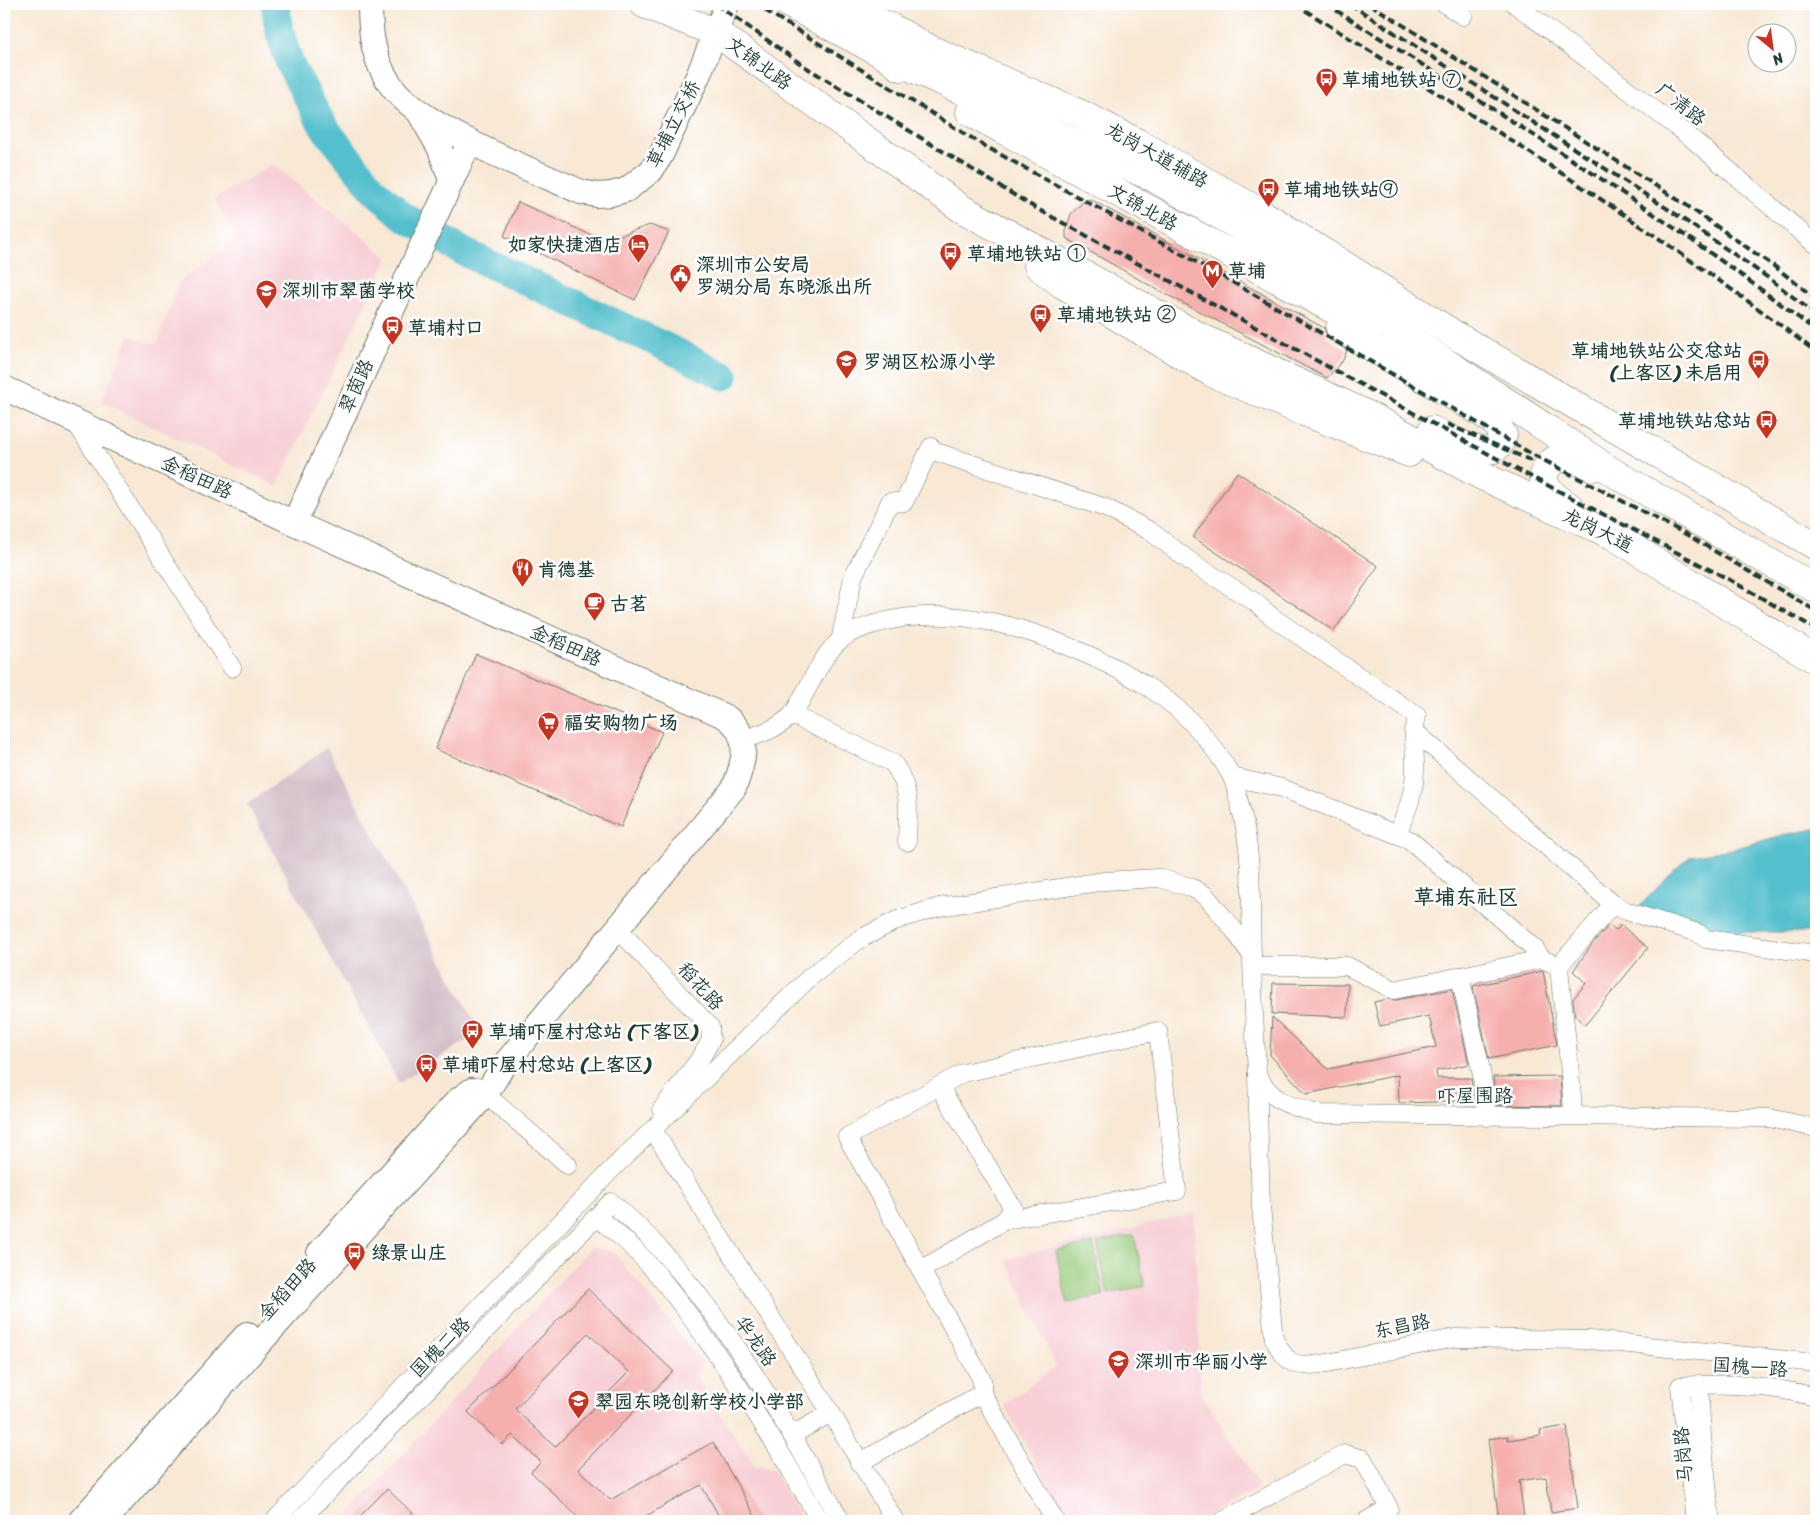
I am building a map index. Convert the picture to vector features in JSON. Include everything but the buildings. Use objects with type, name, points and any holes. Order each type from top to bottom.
[{"type":"main road","name":"文锦北路","points":[[644,4],[717,33],[962,209],[1062,284],[1212,373],[1392,447],[1482,476]]},
{"type":"main road","name":"文锦北路","points":[[789,4],[886,56],[917,80],[947,99],[1184,230],[1502,401]]},
{"type":"main road","name":"龙岗大道辅路","points":[[836,4],[885,16],[930,49],[1081,114],[1138,143],[1253,208],[1460,338],[1816,546]]},
{"type":"main road","points":[[886,56],[1156,179],[1235,224],[1336,288],[1502,401],[1616,474],[1816,588]]},
{"type":"main road","name":"文锦北路","points":[[962,209],[1157,314],[1270,371],[1370,416]]},
{"type":"main road","points":[[1157,314],[1303,369],[1475,449],[1489,452],[1496,449],[1501,443],[1503,435],[1500,428],[1482,413],[1363,343],[1184,230]]},
{"type":"main road","name":"龙岗大道","points":[[1370,416],[1482,476],[1612,535],[1816,660]]},
{"type":"main road","points":[[1612,535],[1552,495],[1544,482],[1544,471],[1551,461],[1561,458],[1616,474]]},
{"type":"street","points":[[370,4],[371,32],[379,66],[390,85],[418,112],[440,149],[451,180]]},
{"type":"street","name":"草埔立交桥","points":[[418,112],[470,141],[582,192],[604,194],[626,190],[651,171],[661,155],[717,33],[727,4]]},
{"type":"street","points":[[1444,4],[1463,16]]},
{"type":"street","name":"广清路","points":[[1515,4],[1690,137],[1816,245]]},
{"type":"street","name":"翠茵路","points":[[294,523],[470,141]]},
{"type":"street","name":"金稻田路","points":[[4,388],[294,523],[726,717],[733,722],[744,740],[744,760],[734,788],[618,930],[503,1066],[104,1521]]},
{"type":"street","points":[[73,420],[232,668]]},
{"type":"street","points":[[842,638],[853,577],[890,502],[904,502],[930,448],[1106,508],[1150,531],[1191,562],[1255,602],[1272,617],[1417,716],[1413,730],[1416,768],[1411,801],[1397,834]]},
{"type":"street","points":[[744,740],[777,726],[792,715],[829,652],[842,638],[857,630],[904,617],[948,615],[988,620],[1032,632],[1088,654],[1136,678],[1171,701],[1198,728],[1232,777],[1245,824],[1251,862],[1252,961],[1257,1074]]},
{"type":"street","points":[[792,715],[893,763],[903,776],[909,798],[907,842]]},
{"type":"street","points":[[1413,730],[1613,904],[1626,911],[1698,933],[1706,940],[1816,954]]},
{"type":"street","points":[[1232,777],[1282,788],[1410,840],[1535,949],[1542,958],[1560,966]]},
{"type":"street","points":[[420,1384],[613,1168],[810,977],[860,939],[897,920],[940,907],[1104,881],[1159,878],[1190,887],[1206,896],[1234,930],[1252,961]]},
{"type":"street","points":[[1573,1115],[1571,1072],[1562,1011],[1560,966],[1613,904]]},
{"type":"street","name":"稻花路","points":[[618,930],[710,1027],[711,1040],[702,1056],[660,1110],[653,1130]]},
{"type":"street","points":[[1252,961],[1347,966],[1394,990],[1542,958]]},
{"type":"street","points":[[1460,976],[1481,1070],[1487,1117]]},
{"type":"street","points":[[921,1270],[1005,1220],[1177,1191],[1158,1031],[963,1073],[847,1137],[982,1380],[982,1393],[1054,1521]]},
{"type":"street","name":"吓屋围路","points":[[1257,1074],[1264,1087],[1274,1098],[1292,1107],[1318,1114],[1487,1117],[1573,1115],[1769,1118],[1816,1128]]},
{"type":"street","name":"东昌路","points":[[1257,1074],[1261,1207],[1274,1339],[1284,1358],[1301,1366],[1322,1364],[1455,1338],[1590,1340],[1816,1363]]},
{"type":"street","points":[[939,1086],[1013,1208],[1005,1220]]},
{"type":"street","points":[[481,1090],[568,1165]]},
{"type":"street","name":"金稻田路","points":[[80,1521],[458,1100],[481,1090]]},
{"type":"street","points":[[653,1130],[831,1413],[895,1521]]},
{"type":"street","name":"国槐二路","points":[[274,1521],[597,1218],[611,1202]]},
{"type":"street","name":"华龙路","points":[[611,1202],[644,1232],[708,1309],[748,1365],[792,1435],[841,1521]]},
{"type":"street","name":"华龙路","points":[[597,1218],[629,1242],[688,1314],[732,1375],[775,1442],[820,1521]]},
{"type":"street","name":"国槐一路","points":[[1680,1386],[1734,1383],[1780,1387],[1816,1397]]},
{"type":"street","name":"国槐二路","points":[[299,1521],[420,1384]]},
{"type":"street","name":"马岗路","points":[[1699,1384],[1702,1438],[1711,1521]]},
{"type":"street","name":"马岗路","points":[[1680,1386],[1695,1521]]},
{"type":"street","points":[[860,1463],[982,1393]]},
{"type":"street","points":[[792,1435],[831,1413]]},
{"type":"street","points":[[1223,1521],[1345,1454],[1363,1458],[1389,1508],[1366,1521]]},
{"type":"shaded area","name":"深圳市翠菌学校","points":[[273,164],[388,258],[277,486],[101,402],[129,336],[157,344],[179,282],[238,239],[214,199]]},
{"type":"shaded area","points":[[327,748],[480,1032],[399,1083],[247,804]]},
{"type":"shaded area","name":"深圳市华丽小学","points":[[1194,1213],[1201,1393],[1260,1488],[1199,1521],[1068,1521],[1004,1405],[1056,1366],[1006,1259]]},
{"type":"shaded area","name":"翠园东晓创新学校小学部","points":[[591,1247],[614,1253],[703,1364],[695,1375],[754,1466],[773,1470],[802,1521],[343,1521]]},
{"type":"green space","points":[[1134,1235],[1145,1286],[1108,1294],[1097,1242]]},
{"type":"green space","points":[[1093,1243],[1104,1295],[1067,1303],[1056,1251]]},
{"type":"water","points":[[1816,829],[1816,932],[1720,932],[1669,922],[1640,906],[1673,871],[1691,856],[1733,849],[1787,834]]},
{"type":"waterway","points":[[275,4],[280,34],[290,64],[323,126],[374,190],[403,216],[464,252],[724,376]]},
{"type":"railway","points":[[716,4],[804,66],[1032,206],[1520,471],[1730,580],[1816,629]]},
{"type":"railway","points":[[755,4],[983,145],[1220,275],[1530,453],[1684,533],[1816,611]]},
{"type":"railway","points":[[1295,4],[1494,129],[1625,215],[1816,352]]},
{"type":"railway","points":[[1326,4],[1637,202],[1816,331]]},
{"type":"railway","points":[[1350,4],[1677,215],[1770,279],[1816,315]]},
{"type":"railway","points":[[1370,4],[1686,205],[1778,269],[1816,299]]},
{"type":"railway","points":[[1447,424],[1532,461]]},
{"type":"place","name":"草埔地铁站 ⑦","points":[[1326,98]]},
{"type":"place","name":"草埔地铁站⑨","points":[[1268,208]]},
{"type":"place","name":"如家快捷酒店","points":[[638,263]]},
{"type":"place","name":"草埔地铁站 ①","points":[[951,272]]},
{"type":"place","name":"草埔","points":[[1212,289]]},
{"type":"place","name":"深圳市公安局 罗湖分局 东晓派出所","points":[[680,294]]},
{"type":"place","name":"深圳市翠菌学校","points":[[266,309]]},
{"type":"place","name":"草埔地铁站 ②","points":[[1041,333]]},
{"type":"place","name":"草埔村口","points":[[392,346]]},
{"type":"place","name":"罗湖区松源小学","points":[[847,380]]},
{"type":"place","name":"草埔地铁站公交总站 (上客区) 未启用","points":[[1758,380]]},
{"type":"place","name":"草埔地铁站总站","points":[[1767,439]]},
{"type":"place","name":"肯德基","points":[[522,588]]},
{"type":"place","name":"古茗","points":[[594,622]]},
{"type":"place","name":"福安购物广场","points":[[548,741]]},
{"type":"place","name":"草埔吓屋村总站 (下客区)","points":[[473,1050]]},
{"type":"place","name":"草埔吓屋村总站 (上客区)","points":[[426,1083]]},
{"type":"place","name":"绿景山庄","points":[[355,1271]]},
{"type":"place","name":"深圳市华丽小学","points":[[1119,1380]]},
{"type":"place","name":"翠园东晓创新学校小学部","points":[[579,1420]]},
{"type":"district","name":"草埔东社区","points":[[1466,897]]}]
